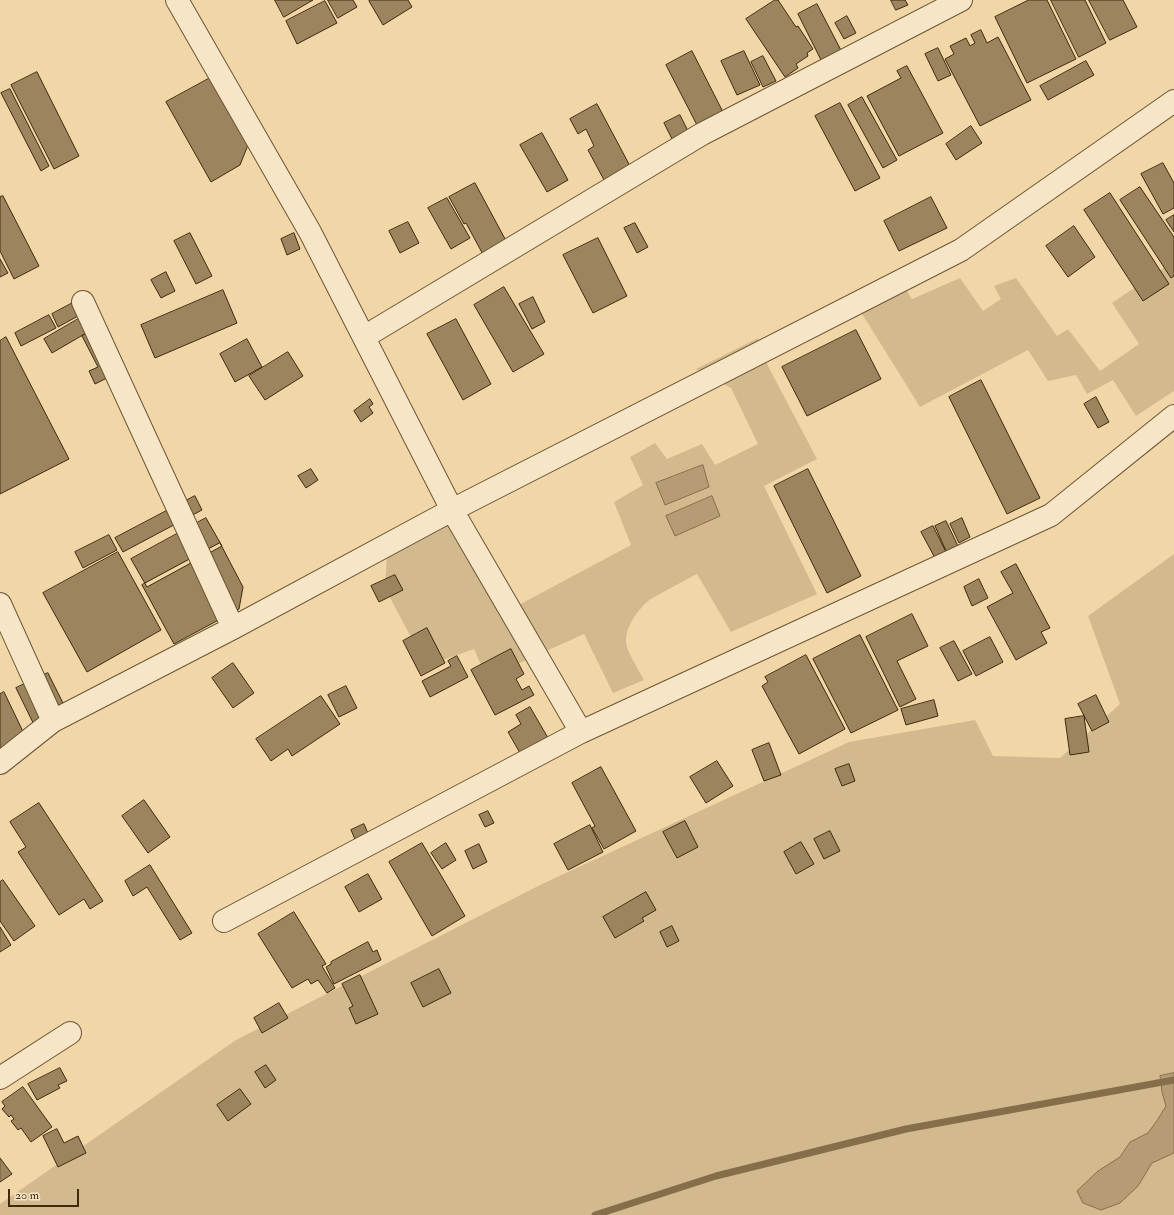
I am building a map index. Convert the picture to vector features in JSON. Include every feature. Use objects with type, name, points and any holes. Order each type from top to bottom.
[{"type":"street","points":[[176,0],[310,232],[452,510],[581,732]]},
{"type":"street","points":[[364,337],[702,134],[961,0]]},
{"type":"street","points":[[0,763],[53,721],[233,628],[452,510],[961,250],[1174,101]]},
{"type":"street","points":[[83,302],[233,628]]},
{"type":"street","points":[[224,921],[581,732],[1052,515],[1174,416]]},
{"type":"street","points":[[0,604],[53,721]]},
{"type":"street","points":[[0,1078],[70,1033]]},
{"type":"shaded area","points":[[1174,261],[1174,391],[1136,416],[1113,380],[1087,394],[1076,375],[1048,381],[1028,350],[920,407],[859,309],[905,288],[912,299],[960,278],[983,311],[1001,299],[994,286],[1016,278],[1057,336],[1068,329],[1100,371],[1139,344],[1112,303]]},
{"type":"shaded area","points":[[758,338],[768,366],[817,459],[764,486],[817,594],[731,632],[697,574],[651,599],[636,614],[629,627],[626,641],[630,655],[644,680],[613,693],[584,634],[487,678],[474,649],[426,666],[385,588],[387,555],[450,521],[500,615],[631,545],[614,502],[643,485],[630,457],[655,443],[667,459],[702,444],[715,465],[758,444],[731,388],[696,369]]},
{"type":"shaded area","points":[[703,465],[709,487],[665,505],[656,483]]},
{"type":"shaded area","points":[[712,496],[720,516],[675,536],[666,516]]},
{"type":"shaded area","points":[[1174,554],[1174,1073],[1160,1077],[1166,1106],[1148,1133],[1130,1142],[1120,1157],[1098,1171],[1138,1186],[1152,1163],[1174,1153],[1174,1215],[0,1215],[0,1204],[236,1040],[542,884],[849,742],[975,720],[993,756],[1060,758],[1120,704],[1088,616]]},
{"type":"shaded area","points":[[1174,1073],[1174,1153],[1152,1163],[1138,1186],[1120,1203],[1101,1210],[1083,1203],[1077,1191],[1098,1171],[1120,1157],[1130,1142],[1148,1133],[1158,1119],[1166,1106],[1160,1076]]},
{"type":"building","points":[[275,0],[313,0],[284,17]]},
{"type":"building","points":[[328,0],[353,0],[357,7],[338,18]]},
{"type":"building","points":[[408,0],[412,7],[383,25],[369,1]]},
{"type":"building","points":[[775,0],[778,0],[813,49],[807,53],[808,56],[796,64],[798,68],[785,77],[746,19]]},
{"type":"building","points":[[891,0],[905,0],[908,5],[896,10]]},
{"type":"building","points":[[1029,0],[1047,0],[1076,59],[1027,83],[995,17]]},
{"type":"building","points":[[1051,0],[1085,0],[1106,43],[1079,57]]},
{"type":"building","points":[[1089,0],[1123,0],[1137,27],[1110,40]]},
{"type":"building","points":[[325,1],[337,23],[297,44],[286,21]]},
{"type":"building","points":[[817,4],[845,58],[825,68],[798,14]]},
{"type":"building","points":[[847,16],[856,33],[844,39],[835,23]]},
{"type":"building","points":[[981,30],[987,43],[998,37],[1031,100],[980,126],[945,59],[954,54],[950,46],[966,38],[970,46],[975,43],[971,35]]},
{"type":"building","points":[[938,48],[951,75],[938,81],[925,54]]},
{"type":"building","points":[[692,51],[723,112],[697,125],[666,65]]},
{"type":"building","points":[[744,51],[760,85],[737,95],[721,61]]},
{"type":"building","points":[[763,56],[776,81],[763,87],[751,62]]},
{"type":"building","points":[[1086,61],[1094,75],[1048,100],[1040,86]]},
{"type":"building","points":[[907,66],[943,133],[899,156],[867,96],[901,78],[897,71]]},
{"type":"building","points":[[37,72],[79,156],[54,169],[11,85]]},
{"type":"building","points":[[212,77],[248,145],[240,165],[211,182],[166,102]]},
{"type":"building","points":[[10,89],[49,166],[41,171],[1,93]]},
{"type":"building","points":[[862,97],[897,160],[883,168],[848,105]]},
{"type":"building","points":[[840,103],[880,178],[855,191],[815,116]]},
{"type":"building","points":[[597,104],[630,166],[604,180],[588,150],[594,146],[586,129],[578,134],[570,119]]},
{"type":"building","points":[[680,115],[690,135],[674,143],[664,123]]},
{"type":"building","points":[[971,126],[982,143],[956,160],[946,144]]},
{"type":"building","points":[[542,133],[568,180],[547,192],[520,145]]},
{"type":"building","points":[[1163,163],[1174,183],[1174,208],[1163,214],[1141,174]]},
{"type":"building","points":[[475,183],[511,250],[486,260],[466,223],[464,224],[449,197]]},
{"type":"building","points":[[1140,187],[1174,237],[1174,276],[1171,278],[1120,200]]},
{"type":"building","points":[[1110,193],[1169,284],[1143,301],[1084,210]]},
{"type":"building","points":[[3,196],[39,266],[14,279],[0,251],[0,197]]},
{"type":"building","points":[[931,197],[947,228],[899,251],[884,221]]},
{"type":"building","points":[[447,198],[470,238],[451,249],[428,208]]},
{"type":"building","points":[[1174,215],[1174,232],[1166,220]]},
{"type":"building","points":[[408,222],[419,243],[400,253],[389,231]]},
{"type":"building","points":[[635,223],[648,247],[637,253],[624,228]]},
{"type":"building","points":[[1074,226],[1095,257],[1068,277],[1046,246]]},
{"type":"building","points":[[190,233],[212,276],[196,284],[174,241]]},
{"type":"building","points":[[294,233],[300,249],[287,255],[281,239]]},
{"type":"building","points":[[598,238],[627,296],[593,313],[563,255]]},
{"type":"building","points":[[0,259],[8,273],[0,277]]},
{"type":"building","points":[[166,272],[175,291],[161,298],[151,280]]},
{"type":"building","points":[[504,287],[544,354],[513,372],[474,305]]},
{"type":"building","points":[[223,290],[237,323],[155,358],[141,325]]},
{"type":"building","points":[[533,297],[545,322],[532,329],[519,304]]},
{"type":"building","points":[[82,298],[89,310],[58,327],[52,314]]},
{"type":"building","points":[[49,315],[56,328],[21,346],[15,333]]},
{"type":"building","points":[[80,318],[88,332],[52,353],[44,339]]},
{"type":"building","points":[[456,319],[491,384],[463,400],[427,334]]},
{"type":"building","points":[[104,325],[125,369],[95,384],[89,371],[98,367],[82,336]]},
{"type":"building","points":[[856,330],[881,379],[807,416],[782,367]]},
{"type":"building","points":[[6,337],[69,459],[0,494],[0,341]]},
{"type":"building","points":[[247,339],[262,367],[235,382],[220,354]]},
{"type":"building","points":[[288,352],[303,376],[265,400],[249,376]]},
{"type":"building","points":[[981,380],[1040,498],[1007,514],[949,397]]},
{"type":"building","points":[[1096,397],[1109,422],[1098,428],[1084,404]]},
{"type":"building","points":[[370,399],[373,404],[369,407],[373,413],[361,422],[354,411]]},
{"type":"building","points":[[311,469],[318,480],[306,488],[298,476]]},
{"type":"building","points":[[808,469],[861,576],[827,593],[774,486]]},
{"type":"building","points":[[195,496],[202,510],[123,552],[115,538]]},
{"type":"building","points":[[206,518],[222,546],[147,587],[131,559]]},
{"type":"building","points":[[962,518],[970,537],[959,543],[950,524]]},
{"type":"building","points":[[946,521],[958,546],[946,551],[935,526]]},
{"type":"building","points":[[933,526],[946,552],[935,558],[921,532]]},
{"type":"building","points":[[109,535],[117,550],[83,568],[75,552]]},
{"type":"building","points":[[220,543],[243,587],[239,609],[174,644],[142,585]]},
{"type":"building","points":[[118,552],[161,630],[87,672],[43,593]]},
{"type":"building","points":[[1016,564],[1050,628],[1041,632],[1047,643],[1016,660],[987,607],[1013,593],[1001,572]]},
{"type":"building","points":[[395,575],[403,590],[379,602],[371,586]]},
{"type":"building","points":[[979,579],[988,598],[972,606],[964,587]]},
{"type":"building","points":[[912,614],[928,646],[897,661],[916,699],[900,707],[866,637]]},
{"type":"building","points":[[427,628],[445,663],[421,676],[403,641]]},
{"type":"building","points":[[860,635],[898,710],[851,733],[813,659]]},
{"type":"building","points":[[990,637],[1003,662],[976,676],[963,651]]},
{"type":"building","points":[[954,641],[972,674],[958,681],[940,648]]},
{"type":"building","points":[[511,649],[524,674],[516,679],[522,690],[529,686],[534,695],[495,715],[471,670]]},
{"type":"building","points":[[806,655],[845,729],[799,754],[762,686],[768,682],[765,677]]},
{"type":"building","points":[[457,656],[468,677],[430,697],[422,681],[451,666],[448,661]]},
{"type":"building","points":[[233,663],[254,693],[233,708],[212,678]]},
{"type":"building","points":[[48,673],[67,711],[40,737],[16,688]]},
{"type":"building","points":[[346,686],[357,708],[339,717],[328,695]]},
{"type":"building","points":[[4,692],[29,744],[0,752],[0,694]]},
{"type":"building","points":[[1096,695],[1109,722],[1092,731],[1078,704]]},
{"type":"building","points":[[321,696],[340,724],[292,756],[288,749],[271,761],[256,739]]},
{"type":"building","points":[[934,700],[938,716],[906,725],[901,709]]},
{"type":"building","points":[[530,707],[551,743],[524,760],[508,732],[521,724],[516,715]]},
{"type":"building","points":[[1084,716],[1089,752],[1070,755],[1065,719]]},
{"type":"building","points":[[769,743],[781,775],[764,781],[752,750]]},
{"type":"building","points":[[717,761],[733,786],[706,803],[690,777]]},
{"type":"building","points":[[849,764],[855,781],[842,786],[835,769]]},
{"type":"building","points":[[601,767],[636,831],[604,849],[592,828],[595,826],[572,783]]},
{"type":"building","points":[[144,800],[170,837],[148,853],[122,816]]},
{"type":"building","points":[[39,803],[103,901],[90,909],[84,899],[59,915],[18,852],[26,847],[10,822]]},
{"type":"building","points":[[488,811],[494,823],[485,827],[479,815]]},
{"type":"building","points":[[685,821],[698,847],[677,858],[663,832]]},
{"type":"building","points":[[364,824],[370,838],[357,844],[351,830]]},
{"type":"building","points":[[590,825],[603,852],[568,870],[554,844]]},
{"type":"building","points":[[830,831],[840,851],[824,859],[814,839]]},
{"type":"building","points":[[801,842],[814,864],[796,874],[784,852]]},
{"type":"building","points":[[422,843],[465,916],[432,936],[389,862]]},
{"type":"building","points":[[446,843],[456,860],[442,869],[431,853]]},
{"type":"building","points":[[479,844],[487,862],[473,869],[465,851]]},
{"type":"building","points":[[150,865],[192,933],[180,940],[147,887],[133,896],[125,881]]},
{"type":"building","points":[[368,874],[382,899],[359,912],[345,887]]},
{"type":"building","points":[[3,880],[35,926],[14,941],[0,921],[0,882]]},
{"type":"building","points":[[646,892],[656,910],[642,918],[644,921],[615,938],[603,917]]},
{"type":"building","points":[[294,912],[326,964],[322,966],[335,988],[327,993],[318,980],[311,984],[308,979],[292,988],[258,934]]},
{"type":"building","points":[[672,926],[679,941],[667,947],[660,932]]},
{"type":"building","points":[[0,927],[11,945],[0,952]]},
{"type":"building","points":[[368,942],[373,952],[377,950],[381,960],[334,984],[326,967],[331,964],[331,962]]},
{"type":"building","points":[[439,969],[451,993],[423,1007],[411,983]]},
{"type":"building","points":[[360,975],[378,1014],[356,1024],[349,1008],[353,1006],[342,984]]},
{"type":"building","points":[[279,1003],[288,1018],[262,1033],[254,1018]]},
{"type":"building","points":[[266,1065],[276,1080],[265,1088],[255,1072]]},
{"type":"building","points":[[60,1068],[67,1081],[58,1085],[60,1088],[37,1100],[28,1084]]},
{"type":"building","points":[[23,1087],[52,1127],[31,1142],[21,1128],[18,1130],[11,1121],[14,1119],[11,1115],[9,1117],[2,1109],[5,1106],[2,1102]]},
{"type":"building","points":[[240,1089],[251,1104],[228,1121],[217,1105]]},
{"type":"building","points":[[57,1129],[64,1143],[78,1136],[86,1153],[58,1167],[43,1136]]},
{"type":"building","points":[[0,1158],[12,1174],[0,1182]]},
{"type":"waterway","points":[[595,1215],[716,1176],[906,1129],[1174,1080]]}]
